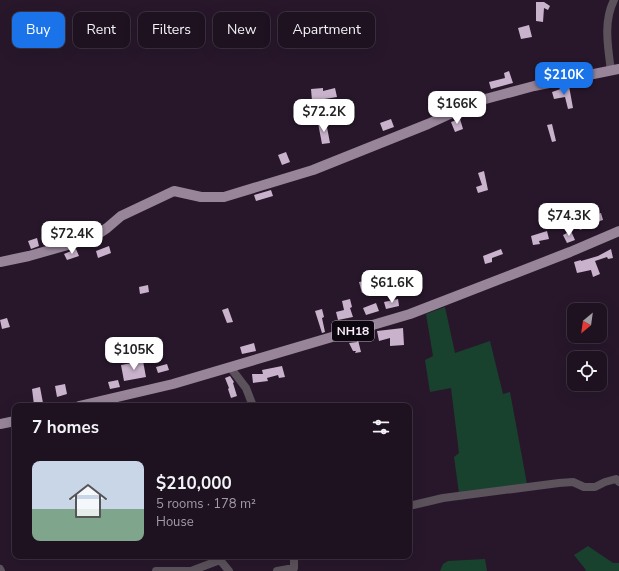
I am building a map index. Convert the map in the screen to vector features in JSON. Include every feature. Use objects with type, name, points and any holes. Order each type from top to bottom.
[{"type":"main road","points":[[0,262],[92,238],[121,216],[174,191],[201,197],[224,197],[313,170],[428,124],[478,102],[534,86],[615,70]]},
{"type":"main road","name":"NH18","points":[[92,403],[173,384],[410,314],[570,252],[619,231]]},
{"type":"main road","points":[[0,424],[12,421]]},
{"type":"street","points":[[614,0],[610,9],[606,38],[615,70]]},
{"type":"street","points":[[230,367],[246,388],[252,403]]},
{"type":"street","points":[[412,505],[443,498],[559,483],[573,482],[584,487],[595,488],[605,482],[616,479],[619,482]]},
{"type":"street","points":[[277,571],[294,568],[294,559]]},
{"type":"street","points":[[156,571],[191,571],[220,560],[229,571]]},
{"type":"green space","points":[[445,307],[455,353],[490,341],[503,394],[510,392],[527,484],[459,493],[454,457],[459,453],[451,388],[430,392],[425,360],[433,356],[426,314]]},
{"type":"green space","points":[[588,546],[613,563],[619,563],[619,571],[585,571],[586,570],[574,555]]},
{"type":"green space","points":[[485,559],[487,571],[440,571],[443,564],[448,561]]},
{"type":"building","points":[[536,2],[544,2],[550,6],[548,10],[544,8],[543,22],[536,21]]},
{"type":"building","points":[[529,25],[532,37],[521,39],[518,28]]},
{"type":"building","points":[[509,71],[513,83],[491,89],[489,82],[505,78],[504,73]]},
{"type":"building","points":[[569,86],[573,108],[568,109],[565,97],[554,99],[552,92]]},
{"type":"building","points":[[323,88],[323,91],[335,88],[337,97],[312,101],[311,89]]},
{"type":"building","points":[[391,119],[394,127],[383,131],[380,123]]},
{"type":"building","points":[[460,119],[463,129],[455,132],[451,122]]},
{"type":"building","points":[[326,122],[330,143],[322,144],[318,123]]},
{"type":"building","points":[[552,124],[556,141],[552,142],[547,125]]},
{"type":"building","points":[[286,152],[290,162],[282,165],[278,155]]},
{"type":"building","points":[[484,171],[488,190],[478,193],[476,187],[482,185],[478,173]]},
{"type":"building","points":[[271,190],[273,196],[256,201],[254,195]]},
{"type":"building","points":[[578,207],[585,226],[585,228],[580,230],[575,220],[573,208]]},
{"type":"building","points":[[601,213],[603,220],[593,223],[591,216]]},
{"type":"building","points":[[547,231],[549,239],[539,241],[540,244],[533,245],[531,236]]},
{"type":"building","points":[[571,231],[575,240],[567,243],[563,235]]},
{"type":"building","points":[[37,238],[39,246],[31,249],[28,241]]},
{"type":"building","points":[[109,246],[111,253],[98,258],[96,251]]},
{"type":"building","points":[[76,249],[79,256],[67,260],[64,254]]},
{"type":"building","points":[[501,249],[503,254],[492,258],[492,262],[485,264],[483,256]]},
{"type":"building","points":[[611,249],[613,258],[608,259],[607,257],[595,261],[600,274],[593,277],[591,270],[577,273],[574,262],[598,256]]},
{"type":"building","points":[[369,280],[372,290],[362,293],[359,282]]},
{"type":"building","points":[[148,285],[149,292],[140,294],[139,287]]},
{"type":"building","points":[[350,299],[352,307],[350,308],[353,317],[338,320],[336,312],[344,310],[342,301]]},
{"type":"building","points":[[398,299],[399,306],[386,309],[384,302]]},
{"type":"building","points":[[376,303],[379,311],[366,315],[363,308]]},
{"type":"building","points":[[228,308],[233,322],[227,323],[222,310]]},
{"type":"building","points":[[322,309],[325,332],[322,333],[315,311]]},
{"type":"building","points":[[7,318],[10,327],[2,329],[0,320]]},
{"type":"building","points":[[403,328],[404,345],[390,346],[390,338],[379,341],[377,331]]},
{"type":"building","points":[[358,340],[361,352],[355,353],[356,351],[353,351],[349,343],[357,342]]},
{"type":"building","points":[[254,343],[256,351],[242,354],[240,347]]},
{"type":"building","points":[[143,361],[146,377],[124,381],[121,365]]},
{"type":"building","points":[[167,364],[169,370],[158,373],[156,367]]},
{"type":"building","points":[[282,366],[285,377],[279,378],[278,375],[267,378],[268,381],[253,383],[252,374],[263,374],[262,370]]},
{"type":"building","points":[[230,376],[234,382],[237,396],[231,398],[225,378]]},
{"type":"building","points":[[118,380],[120,387],[110,389],[108,382]]},
{"type":"building","points":[[65,384],[67,394],[57,397],[55,386]]},
{"type":"building","points":[[40,387],[43,403],[34,403],[32,389]]}]
